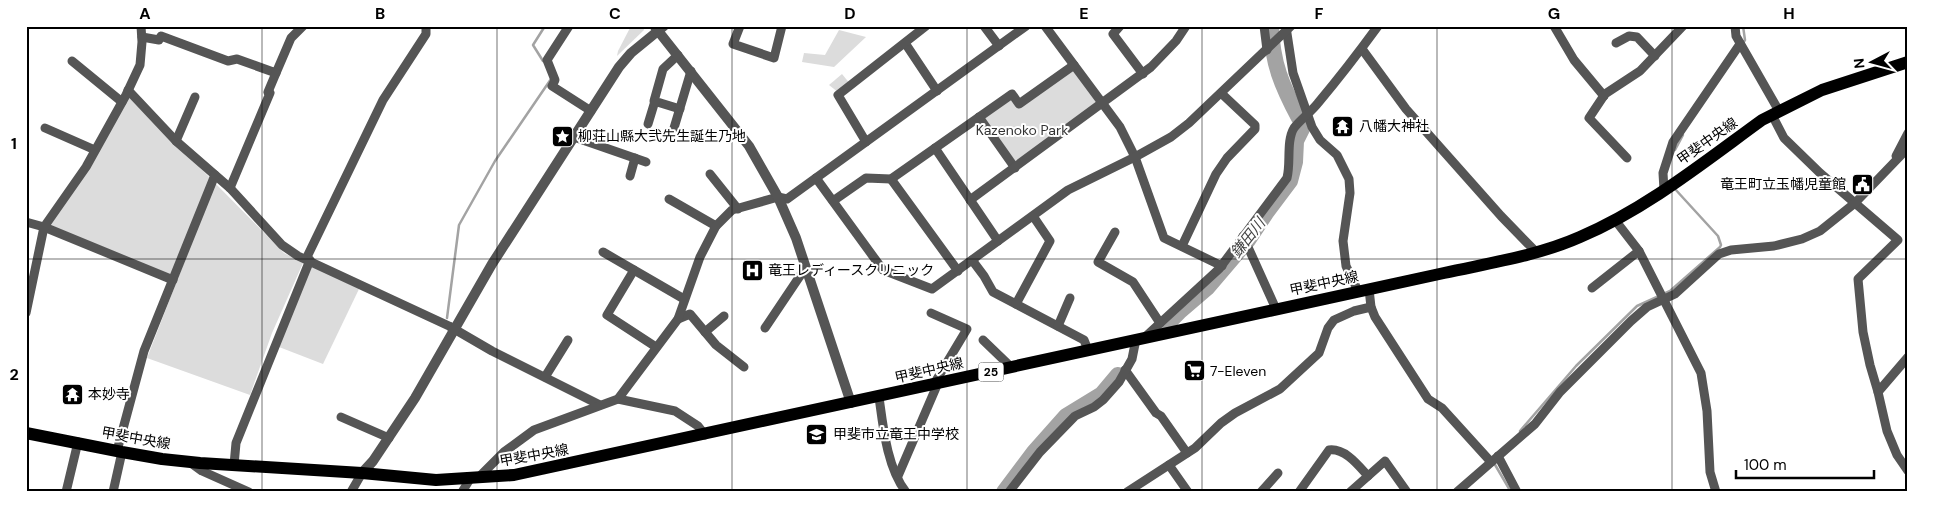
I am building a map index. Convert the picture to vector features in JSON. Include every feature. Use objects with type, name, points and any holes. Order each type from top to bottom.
[{"type":"main road","name":"甲斐中央線","points":[[26,433],[78,442],[119,452],[234,465],[362,473],[436,480],[514,475],[879,397],[1536,252],[1579,238],[1615,220],[1664,190],[1775,113],[1822,90],[1908,62]]},
{"type":"street","points":[[26,313],[44,226],[86,167],[128,90],[140,65],[141,26]]},
{"type":"street","points":[[234,465],[236,443],[308,259],[383,100],[426,34],[426,26]]},
{"type":"street","points":[[569,26],[548,60],[555,80],[552,86],[591,111]]},
{"type":"street","points":[[740,26],[733,44],[774,58],[782,26]]},
{"type":"street","points":[[866,142],[838,95],[926,26]]},
{"type":"street","points":[[984,26],[999,46]]},
{"type":"street","points":[[618,399],[678,319],[700,257],[716,226],[732,210],[778,197],[787,199],[1026,26]]},
{"type":"street","points":[[1045,26],[1120,127],[1135,157],[1164,238],[1222,266]]},
{"type":"street","points":[[1120,26],[1113,34],[1143,74]]},
{"type":"street","points":[[970,200],[1143,74],[1176,41],[1186,26]]},
{"type":"street","points":[[1264,26],[1267,50]]},
{"type":"street","points":[[1009,492],[1040,452],[1075,416],[1094,407],[1103,400],[1118,382],[1132,359],[1140,338],[1160,323],[1222,266],[1287,178],[1290,142],[1294,128],[1308,115],[1362,49],[1378,26]]},
{"type":"street","points":[[1627,158],[1588,118],[1604,96],[1640,71],[1683,26]]},
{"type":"street","points":[[1735,26],[1736,36],[1775,113],[1784,138],[1898,240],[1858,279],[1863,332],[1887,431],[1897,455],[1908,471]]},
{"type":"street","points":[[230,188],[270,93],[268,92],[287,45],[297,28]]},
{"type":"street","points":[[351,492],[362,473],[373,461],[415,398],[498,256],[591,111],[626,59],[659,28],[749,146],[778,197],[796,238],[851,403]]},
{"type":"street","points":[[816,178],[883,270],[932,289],[1068,190],[1135,157],[1177,132],[1222,94],[1288,28]]},
{"type":"street","points":[[1288,28],[1293,73],[1308,115],[1316,134],[1338,155],[1349,179],[1350,193],[1343,241],[1346,266],[1363,290],[1375,317],[1428,399],[1442,408],[1494,459],[1517,492]]},
{"type":"street","points":[[1558,28],[1574,60],[1604,96]]},
{"type":"street","points":[[142,37],[159,40],[161,36],[228,61],[237,59],[276,73]]},
{"type":"street","points":[[1616,43],[1629,36],[1637,36],[1654,56]]},
{"type":"street","points":[[905,43],[937,91]]},
{"type":"street","points":[[1664,190],[1663,173],[1673,142],[1740,44]]},
{"type":"street","points":[[1362,49],[1406,109],[1500,216],[1536,252]]},
{"type":"street","points":[[648,124],[663,69],[678,55]]},
{"type":"street","points":[[72,60],[122,102]]},
{"type":"street","points":[[833,201],[866,178],[891,179],[1012,94],[1019,104],[1074,65]]},
{"type":"street","points":[[674,128],[691,71]]},
{"type":"street","points":[[128,90],[176,140],[230,188],[282,245],[449,326],[600,405]]},
{"type":"street","points":[[1182,246],[1216,174],[1227,158],[1255,129],[1255,125],[1222,94]]},
{"type":"street","points":[[176,140],[195,97]]},
{"type":"street","points":[[655,101],[680,109]]},
{"type":"street","points":[[979,117],[1015,168]]},
{"type":"street","points":[[45,128],[95,150]]},
{"type":"street","points":[[1892,165],[1908,133]]},
{"type":"street","points":[[574,137],[646,162]]},
{"type":"street","points":[[934,148],[998,241]]},
{"type":"street","points":[[1456,492],[1534,424],[1560,392],[1631,320],[1647,307],[1674,294],[1719,254],[1731,250],[1774,246],[1802,239],[1820,231],[1855,203],[1908,148]]},
{"type":"street","points":[[630,176],[635,158]]},
{"type":"street","points":[[710,174],[738,209]]},
{"type":"street","points":[[113,492],[119,452],[144,351],[215,175]]},
{"type":"street","points":[[891,179],[958,271]]},
{"type":"street","points":[[669,199],[716,226]]},
{"type":"street","points":[[1016,304],[1050,241],[1033,216]]},
{"type":"street","points":[[1615,220],[1639,251],[1701,372],[1707,411],[1710,472],[1714,490]]},
{"type":"street","points":[[26,222],[44,226],[173,280]]},
{"type":"street","points":[[1115,232],[1098,262],[1133,282],[1160,323]]},
{"type":"street","points":[[1243,236],[1276,309]]},
{"type":"street","points":[[1592,288],[1639,251]]},
{"type":"street","points":[[602,252],[684,299]]},
{"type":"street","points":[[972,260],[993,292],[1084,340],[1088,350]]},
{"type":"street","points":[[765,328],[806,267]]},
{"type":"street","points":[[634,270],[607,315],[656,347]]},
{"type":"street","points":[[1058,326],[1070,298]]},
{"type":"street","points":[[1127,492],[1187,453],[1235,413],[1280,389],[1319,353],[1328,328],[1334,320],[1354,311],[1371,307]]},
{"type":"street","points":[[678,319],[690,314],[716,345],[744,367]]},
{"type":"street","points":[[898,476],[936,384],[967,329],[931,314]]},
{"type":"street","points":[[705,332],[724,316]]},
{"type":"street","points":[[545,377],[568,340]]},
{"type":"street","points":[[983,340],[1011,367]]},
{"type":"street","points":[[1878,392],[1908,357]]},
{"type":"street","points":[[1125,370],[1187,453]]},
{"type":"street","points":[[879,397],[885,436],[898,476],[906,492]]},
{"type":"street","points":[[462,492],[504,452],[534,430],[618,399],[675,411],[698,426],[705,434]]},
{"type":"street","points":[[340,417],[389,438]]},
{"type":"street","points":[[66,492],[78,442]]},
{"type":"street","points":[[1299,492],[1329,450],[1332,449],[1339,450],[1368,476]]},
{"type":"street","points":[[189,461],[202,470],[249,492]]},
{"type":"street","points":[[1350,492],[1385,461],[1407,492]]},
{"type":"street","points":[[1169,465],[1188,492]]},
{"type":"street","points":[[1266,490],[1278,473]]},
{"type":"green space","points":[[631,26],[643,26],[644,30],[617,56],[618,51]]},
{"type":"green space","points":[[839,30],[866,37],[834,67],[802,62],[804,53],[825,55]]},
{"type":"green space","name":"Kazenoko Park","points":[[1073,67],[1101,104],[1018,164],[981,120],[1010,99],[1019,105]]},
{"type":"green space","points":[[842,74],[851,85],[839,93],[829,85]]},
{"type":"green space","points":[[128,93],[212,180],[172,278],[46,226]]},
{"type":"green space","points":[[215,183],[284,253],[303,263],[272,333],[250,395],[147,358]]},
{"type":"green space","points":[[311,265],[359,289],[323,364],[279,347]]},
{"type":"waterway","points":[[543,61],[533,45],[545,26]]},
{"type":"waterway","name":"鎌田川","points":[[1271,26],[1273,51],[1279,74],[1299,118]]},
{"type":"waterway","points":[[1743,26],[1745,40],[1743,43]]},
{"type":"waterway","points":[[447,318],[459,225],[495,161],[551,79]]},
{"type":"waterway","name":"鎌田川","points":[[1163,328],[1207,288],[1248,240],[1290,181],[1295,162],[1296,141],[1302,129]]},
{"type":"waterway","points":[[1675,150],[1683,135]]},
{"type":"waterway","points":[[1520,431],[1576,366],[1637,306],[1670,291],[1720,247],[1718,236],[1675,189]]},
{"type":"waterway","name":"鎌田川","points":[[1004,492],[1034,452],[1066,416],[1102,394],[1118,375]]},
{"type":"waterway","points":[[1494,463],[1511,492]]},
{"type":"place","name":"八幡大神社","points":[[1343,126]]},
{"type":"place","name":"柳荘山縣大弐先生誕生乃地","points":[[562,136]]},
{"type":"place","name":"竜王町立玉幡児童館","points":[[1862,184]]},
{"type":"place","name":"竜王レディースクリニック","points":[[752,270]]},
{"type":"place","name":"7-Eleven","points":[[1194,371]]},
{"type":"place","name":"本妙寺","points":[[72,394]]},
{"type":"place","name":"甲斐市立竜王中学校","points":[[817,434]]}]
